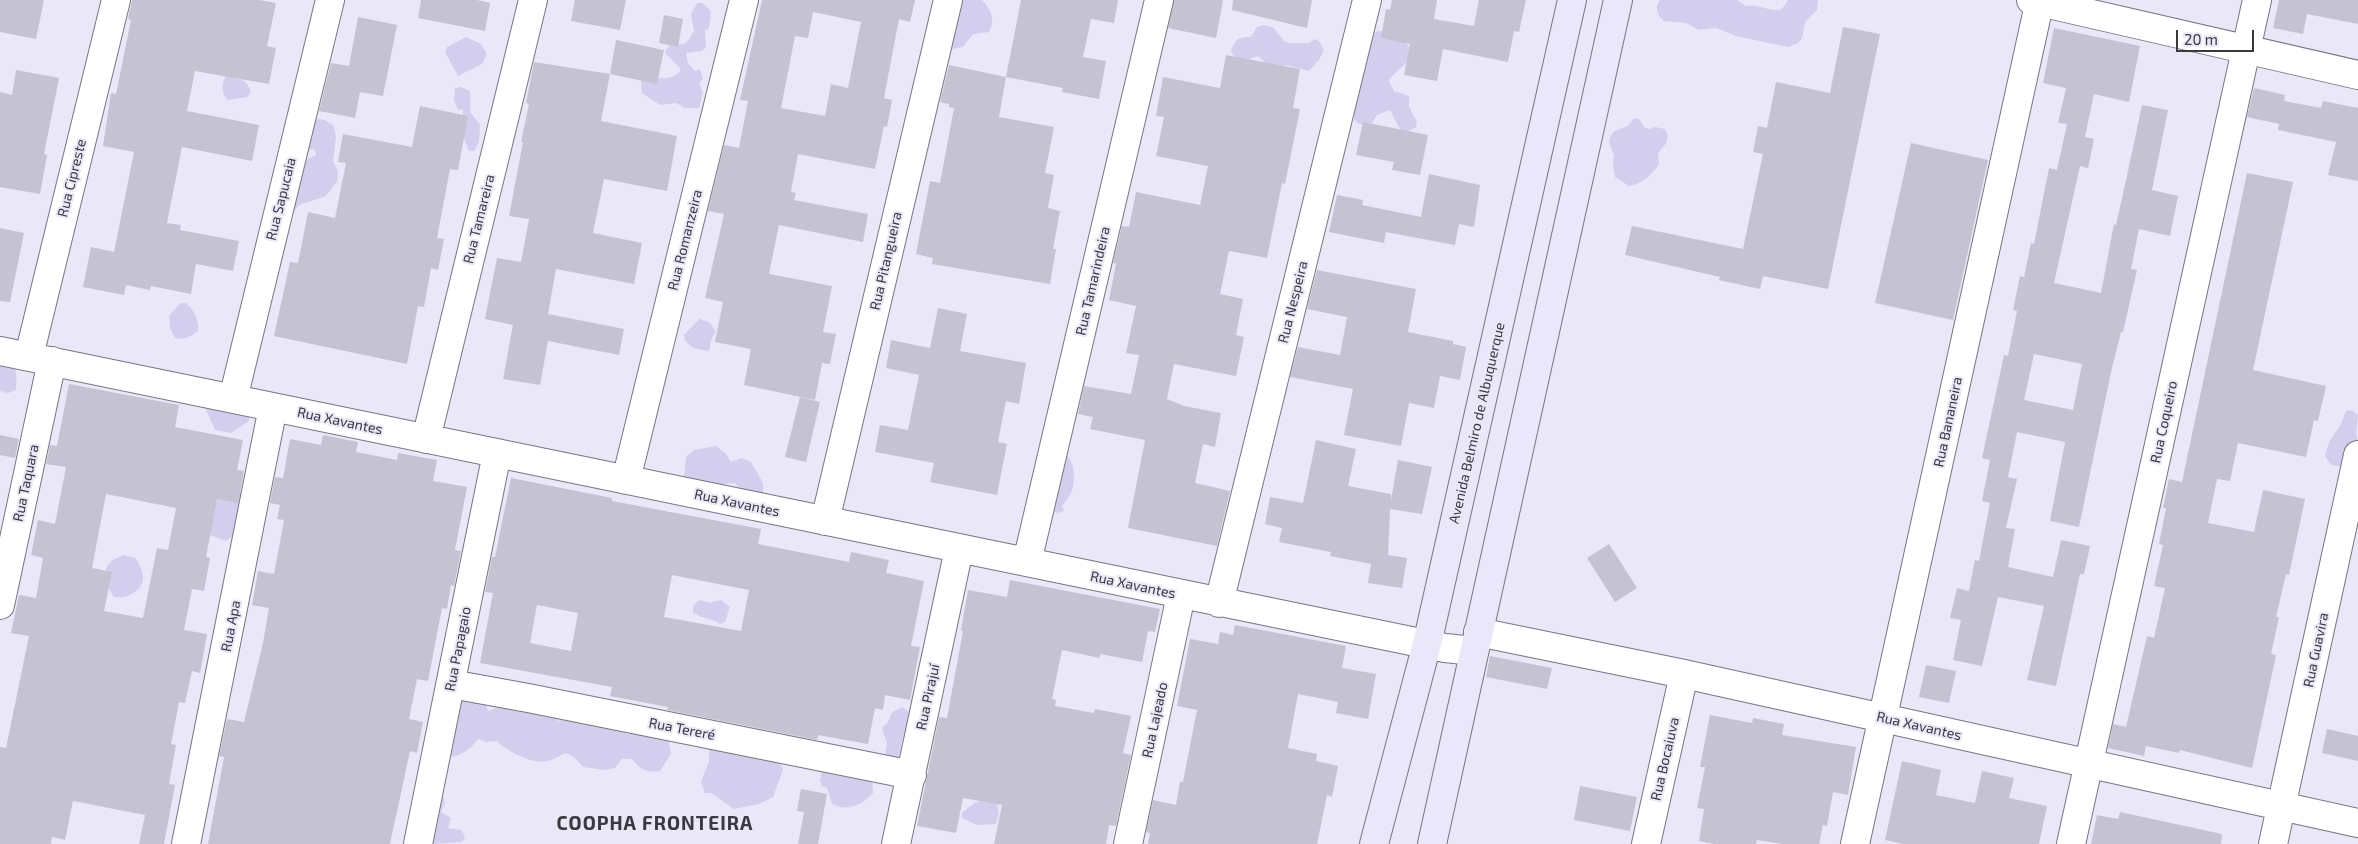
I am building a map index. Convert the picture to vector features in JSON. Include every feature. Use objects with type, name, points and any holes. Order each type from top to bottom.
[{"type":"main road","name":"Avenida Belmiro de Albuquerque","points":[[1374,844],[1427,644],[1572,0]]},
{"type":"main road","points":[[1432,844],[1618,0]]},
{"type":"street","name":"Rua Cipreste","points":[[40,359],[116,0]]},
{"type":"street","name":"Rua Sapucaia","points":[[233,399],[330,0]]},
{"type":"street","name":"Rua Tamareira","points":[[426,439],[533,0]]},
{"type":"street","name":"Rua Romanzeira","points":[[626,480],[744,0]]},
{"type":"street","name":"Rua Pitangueira","points":[[825,521],[948,0]]},
{"type":"street","name":"Rua Tamarindeira","points":[[1027,562],[1159,0]]},
{"type":"street","name":"Rua Nespeira","points":[[1219,603],[1367,0]]},
{"type":"street","name":"Rua Coqueiro","points":[[2071,844],[2257,0]]},
{"type":"street","points":[[2037,1],[2358,75]]},
{"type":"street","name":"Rua Bananeira","points":[[1855,844],[2037,1]]},
{"type":"street","name":"Rua Xavantes","points":[[0,351],[1219,603],[1427,644],[1476,641],[1684,674],[2358,823]]},
{"type":"street","name":"Rua Taquara","points":[[0,605],[40,359]]},
{"type":"street","name":"Rua Apa","points":[[186,844],[273,407]]},
{"type":"street","name":"Rua Papagaio","points":[[418,844],[497,454]]},
{"type":"street","name":"Rua Guavira","points":[[2273,844],[2358,455]]},
{"type":"street","name":"Rua Pirajuí","points":[[896,844],[959,549]]},
{"type":"street","name":"Rua Lajeado","points":[[1128,844],[1182,595]]},
{"type":"street","name":"Rua Bocaiuva","points":[[1646,844],[1684,674]]},
{"type":"street","name":"Rua Tereré","points":[[451,684],[912,776]]},
{"type":"shaded area","points":[[942,0],[982,0],[988,7],[992,19],[989,32],[973,34],[963,47],[946,50]]},
{"type":"shaded area","points":[[1660,0],[1737,0],[1746,6],[1751,5],[1778,10],[1782,9],[1788,0],[1818,0],[1817,10],[1805,22],[1802,38],[1798,43],[1788,47],[1736,36],[1716,28],[1699,30],[1686,23],[1664,21],[1657,11]]},
{"type":"shaded area","points":[[697,3],[702,3],[711,11],[709,28],[705,31],[706,47],[702,51],[686,53],[688,63],[695,71],[700,69],[703,79],[699,83],[703,93],[699,108],[685,108],[676,103],[660,105],[642,93],[641,81],[651,78],[668,78],[677,74],[681,69],[665,53],[668,47],[683,44],[689,39],[694,31],[691,14]]},
{"type":"shaded area","points":[[1264,25],[1274,28],[1284,41],[1289,43],[1310,43],[1314,39],[1319,41],[1324,50],[1319,60],[1309,71],[1286,65],[1281,68],[1265,63],[1258,56],[1247,60],[1236,59],[1231,51],[1236,41],[1240,38],[1251,37],[1257,27]]},
{"type":"shaded area","points":[[1378,31],[1394,35],[1409,47],[1411,52],[1406,63],[1389,81],[1394,91],[1409,96],[1409,107],[1417,122],[1416,127],[1406,132],[1401,131],[1390,110],[1377,115],[1372,123],[1367,126],[1357,123],[1354,118],[1356,100],[1353,90],[1354,83],[1371,35]]},
{"type":"shaded area","points":[[466,37],[481,44],[487,54],[482,64],[458,76],[445,52],[447,47]]},
{"type":"shaded area","points":[[226,76],[238,78],[244,82],[251,92],[247,97],[228,100],[224,95],[223,89],[223,82]]},
{"type":"shaded area","points":[[461,87],[470,91],[470,112],[480,125],[479,142],[474,151],[469,151],[460,129],[463,120],[463,109],[458,110],[454,100],[455,88]]},
{"type":"shaded area","points":[[307,118],[325,120],[334,126],[336,137],[333,161],[338,171],[337,182],[326,196],[299,205],[292,213],[283,172],[316,155],[315,150],[298,148]]},
{"type":"shaded area","points":[[1634,118],[1639,119],[1645,128],[1665,129],[1667,140],[1658,153],[1659,164],[1653,172],[1642,181],[1629,186],[1615,177],[1614,156],[1609,142],[1614,132],[1628,126]]},
{"type":"shaded area","points":[[180,303],[186,303],[194,312],[198,327],[198,331],[187,338],[181,339],[175,338],[170,328],[169,316]]},
{"type":"shaded area","points":[[699,319],[709,322],[716,331],[711,340],[709,351],[693,348],[685,341],[684,335]]},
{"type":"shaded area","points":[[0,354],[13,365],[16,373],[16,390],[8,393],[0,391]]},
{"type":"shaded area","points":[[248,399],[249,421],[231,433],[215,430],[204,405]]},
{"type":"shaded area","points":[[2351,410],[2358,415],[2356,433],[2358,442],[2344,467],[2331,465],[2325,456],[2330,440],[2340,426],[2346,411]]},
{"type":"shaded area","points":[[716,446],[725,453],[731,462],[741,458],[751,462],[763,483],[763,494],[748,500],[735,483],[724,484],[714,490],[684,477],[686,457],[694,450]]},
{"type":"shaded area","points":[[1066,454],[1073,467],[1074,483],[1070,495],[1062,506],[1064,511],[1056,513],[1052,509]]},
{"type":"shaded area","points":[[237,491],[243,493],[239,531],[226,541],[210,535],[207,524],[213,502]]},
{"type":"shaded area","points":[[124,555],[135,558],[141,569],[143,580],[136,591],[126,596],[117,597],[113,596],[109,589],[106,571],[111,562]]},
{"type":"shaded area","points":[[699,600],[710,603],[721,600],[730,607],[725,622],[720,624],[693,613],[693,606]]},
{"type":"shaded area","points":[[439,692],[485,701],[488,711],[509,704],[542,709],[559,721],[581,714],[611,724],[629,735],[635,725],[665,722],[671,754],[660,771],[651,772],[644,770],[632,759],[622,759],[615,768],[605,770],[583,767],[575,758],[566,753],[550,760],[535,761],[514,753],[497,741],[487,742],[478,739],[462,753],[442,759]]},
{"type":"shaded area","points":[[902,707],[908,711],[910,720],[903,737],[900,754],[896,761],[885,757],[887,743],[882,728],[888,722],[892,712]]},
{"type":"shaded area","points":[[709,737],[779,759],[783,770],[773,797],[759,804],[734,809],[711,793],[705,793],[701,782],[709,761]]},
{"type":"shaded area","points":[[863,761],[872,782],[873,793],[860,804],[854,806],[843,807],[832,804],[827,788],[822,786],[820,780],[822,769]]},
{"type":"shaded area","points":[[441,792],[445,802],[441,812],[451,818],[448,828],[462,830],[465,838],[462,842],[432,844]]},
{"type":"shaded area","points":[[995,797],[999,813],[996,824],[977,825],[962,818],[962,813],[974,803]]},
{"type":"building","points":[[0,0],[44,0],[36,39],[0,32]]},
{"type":"building","points":[[132,0],[259,0],[276,3],[267,46],[276,48],[269,84],[195,71],[187,111],[259,125],[252,161],[182,147],[167,223],[181,225],[180,230],[239,241],[233,271],[196,264],[191,294],[151,286],[150,290],[126,285],[124,295],[83,287],[91,247],[114,252],[134,152],[103,146],[111,93],[116,94],[131,20],[128,19]]},
{"type":"building","points":[[421,0],[477,0],[490,3],[485,31],[418,18]]},
{"type":"building","points":[[575,0],[626,0],[620,30],[571,21]]},
{"type":"building","points":[[762,0],[915,0],[910,22],[899,19],[884,98],[892,100],[887,127],[884,126],[875,169],[798,154],[791,192],[796,193],[794,200],[868,214],[863,242],[779,225],[769,274],[832,286],[823,332],[836,334],[830,364],[822,363],[815,400],[744,385],[751,349],[715,342],[723,302],[705,298],[724,214],[708,211],[724,145],[739,148],[748,101],[740,100]],"holes":[[[813,12],[861,22],[848,88],[831,84],[825,116],[781,108],[795,36],[808,38]]]},
{"type":"building","points":[[1021,0],[1118,0],[1114,23],[1091,19],[1083,57],[1106,61],[1099,99],[1062,92],[1063,88],[1006,77]]},
{"type":"building","points":[[1174,0],[1223,0],[1216,38],[1168,28]]},
{"type":"building","points":[[1233,0],[1312,0],[1307,28],[1232,10]]},
{"type":"building","points":[[1392,0],[1437,0],[1434,19],[1474,26],[1479,0],[1526,0],[1519,32],[1514,31],[1508,62],[1443,49],[1437,81],[1404,75],[1410,44],[1381,38],[1386,9],[1390,10]]},
{"type":"building","points":[[2279,0],[2358,0],[2358,24],[2307,14],[2303,34],[2273,28]]},
{"type":"building","points":[[664,15],[683,19],[678,47],[659,43]]},
{"type":"building","points":[[358,17],[397,25],[383,96],[360,92],[355,118],[319,111],[331,63],[349,66]]},
{"type":"building","points":[[1843,27],[1880,34],[1828,289],[1763,276],[1760,289],[1719,280],[1720,277],[1625,255],[1632,226],[1743,249],[1763,154],[1753,152],[1758,126],[1767,128],[1776,82],[1830,93]]},
{"type":"building","points":[[2054,28],[2140,46],[2129,102],[2094,94],[2085,137],[2094,139],[2088,168],[2080,166],[2054,283],[2101,293],[2114,224],[2116,225],[2142,105],[2168,110],[2152,190],[2178,196],[2170,236],[2139,229],[2131,269],[2137,270],[2123,332],[2121,332],[2111,372],[2079,527],[2050,521],[2065,442],[2017,432],[2008,477],[2017,479],[2006,528],[2015,529],[2008,567],[2053,577],[2061,540],[2090,546],[2084,574],[2080,574],[2056,686],[2027,680],[2044,606],[1998,597],[1982,666],[1953,660],[1961,620],[1950,618],[1957,588],[1969,591],[1975,560],[1979,561],[1990,503],[1982,501],[1990,460],[1982,458],[2004,355],[2008,356],[2017,311],[2013,310],[2020,276],[2024,277],[2031,243],[2034,244],[2049,168],[2057,170],[2067,124],[2058,123],[2066,88],[2043,83]],"holes":[[[2034,354],[2082,364],[2073,410],[2024,400]]]},
{"type":"building","points":[[616,40],[664,50],[657,84],[610,74]]},
{"type":"building","points":[[1226,55],[1300,69],[1293,108],[1300,109],[1285,184],[1282,183],[1267,258],[1229,251],[1220,294],[1243,299],[1236,335],[1244,337],[1236,376],[1174,364],[1167,399],[1184,406],[1221,413],[1215,447],[1203,444],[1195,483],[1230,491],[1217,546],[1128,528],[1145,440],[1090,429],[1093,417],[1078,414],[1084,386],[1131,394],[1139,355],[1126,353],[1136,306],[1109,300],[1116,264],[1113,263],[1122,226],[1129,227],[1136,192],[1200,205],[1208,166],[1156,156],[1164,117],[1156,116],[1163,77],[1220,88]]},
{"type":"building","points":[[534,62],[610,74],[601,121],[677,136],[667,191],[604,179],[593,233],[642,243],[634,284],[556,269],[548,314],[624,329],[619,355],[548,341],[540,385],[503,379],[513,325],[485,319],[497,258],[521,262],[529,219],[509,216],[523,142],[521,142],[529,104],[526,103]]},
{"type":"building","points":[[949,65],[1006,77],[999,117],[1054,127],[1045,173],[1054,175],[1048,208],[1060,211],[1053,249],[1056,249],[1050,284],[932,264],[933,258],[916,254],[930,181],[940,183],[954,108],[949,107],[949,104],[940,102]]},
{"type":"building","points":[[16,70],[59,78],[44,154],[47,155],[40,194],[0,187],[0,92],[12,95]]},
{"type":"building","points":[[2254,88],[2285,95],[2284,101],[2321,108],[2323,101],[2358,108],[2358,181],[2328,175],[2336,142],[2278,130],[2279,124],[2247,117]]},
{"type":"building","points":[[420,106],[468,116],[458,170],[450,169],[437,238],[444,239],[438,270],[431,268],[424,307],[418,306],[407,364],[274,336],[290,262],[298,263],[308,212],[335,218],[346,163],[338,162],[343,134],[412,147]]},
{"type":"building","points":[[1363,122],[1428,135],[1420,175],[1392,170],[1394,162],[1356,155]]},
{"type":"building","points":[[1911,143],[1988,160],[1953,320],[1875,303]]},
{"type":"building","points":[[2247,173],[2293,182],[2253,370],[2326,386],[2318,421],[2314,420],[2306,457],[2238,443],[2230,481],[2217,479],[2208,523],[2254,532],[2263,490],[2305,499],[2289,575],[2286,574],[2276,617],[2279,617],[2271,654],[2276,655],[2252,768],[2180,750],[2179,753],[2146,746],[2144,756],[2108,748],[2113,724],[2126,727],[2147,636],[2154,638],[2165,588],[2154,586],[2163,545],[2159,544],[2166,508],[2163,508],[2169,479],[2182,482]]},
{"type":"building","points":[[1429,174],[1480,185],[1474,227],[1459,224],[1455,245],[1386,232],[1384,243],[1329,232],[1337,195],[1363,200],[1362,205],[1421,217]]},
{"type":"building","points":[[0,228],[24,233],[10,302],[0,301]]},
{"type":"building","points":[[1317,270],[1416,289],[1408,332],[1453,341],[1453,344],[1466,347],[1460,380],[1440,376],[1434,408],[1409,403],[1401,446],[1344,435],[1353,389],[1290,377],[1298,347],[1340,355],[1347,317],[1307,309]]},
{"type":"building","points":[[938,308],[967,314],[960,351],[1026,363],[1019,404],[1006,401],[998,442],[1007,444],[997,495],[930,482],[934,463],[875,452],[880,425],[908,430],[919,375],[886,368],[891,340],[930,348]]},
{"type":"building","points":[[69,384],[179,405],[175,427],[243,440],[237,470],[244,471],[238,503],[217,499],[206,557],[210,558],[204,591],[192,589],[184,630],[207,634],[200,673],[192,671],[185,703],[179,702],[171,744],[176,745],[169,784],[175,785],[164,844],[139,844],[145,815],[73,801],[65,840],[52,837],[51,844],[0,844],[0,747],[6,748],[29,636],[11,633],[19,595],[36,598],[43,558],[31,555],[38,520],[55,524],[66,467],[46,464],[50,445],[57,446]],"holes":[[[106,494],[176,508],[168,550],[157,548],[143,618],[104,611],[112,572],[92,568]]]},
{"type":"building","points":[[800,397],[820,402],[806,462],[785,457]]},
{"type":"building","points":[[0,435],[19,439],[15,458],[0,455]]},
{"type":"building","points":[[323,435],[358,442],[356,452],[397,460],[398,453],[437,460],[433,481],[467,487],[455,550],[461,551],[454,586],[451,585],[447,609],[442,608],[428,681],[417,679],[409,719],[423,722],[417,753],[410,751],[390,844],[208,844],[224,757],[219,756],[227,719],[244,722],[263,643],[269,608],[252,605],[258,571],[274,574],[284,520],[277,519],[280,505],[270,503],[275,477],[283,478],[290,439],[321,445]]},
{"type":"building","points":[[1316,440],[1356,449],[1348,486],[1391,494],[1391,500],[1398,460],[1432,467],[1422,514],[1390,509],[1388,555],[1407,558],[1402,588],[1368,583],[1371,564],[1330,556],[1331,552],[1279,542],[1282,528],[1265,524],[1270,497],[1303,503]]},
{"type":"building","points":[[511,478],[612,498],[612,501],[761,529],[758,544],[849,562],[851,552],[889,560],[886,573],[924,581],[911,646],[920,647],[910,700],[885,695],[883,710],[875,708],[868,744],[818,735],[817,740],[667,710],[668,707],[610,696],[612,687],[480,663],[493,593],[485,592],[492,557],[495,557]],"holes":[[[672,575],[749,590],[741,631],[664,617]],[[537,605],[578,613],[571,651],[530,643]]]},
{"type":"building","points":[[1609,544],[1637,588],[1615,602],[1587,558]]},
{"type":"building","points":[[1010,580],[1160,609],[1155,632],[1148,631],[1142,662],[1100,654],[1100,658],[1062,650],[1052,699],[1056,700],[1055,706],[1094,713],[1095,709],[1131,716],[1123,753],[1131,755],[1116,826],[1109,825],[1106,844],[994,844],[1002,805],[963,798],[956,833],[917,826],[939,717],[947,718],[963,631],[961,630],[968,590],[1007,597]]},
{"type":"building","points":[[1235,625],[1346,646],[1342,668],[1376,674],[1368,719],[1336,713],[1338,702],[1298,694],[1288,748],[1317,754],[1316,761],[1338,766],[1332,797],[1327,795],[1317,844],[1148,844],[1150,833],[1146,832],[1153,800],[1176,805],[1180,782],[1183,782],[1197,710],[1177,706],[1190,639],[1218,644],[1220,632],[1233,635]]},
{"type":"building","points":[[1490,656],[1552,668],[1547,689],[1486,677]]},
{"type":"building","points":[[1926,665],[1956,671],[1949,703],[1919,697]]},
{"type":"building","points":[[1710,715],[1752,723],[1753,718],[1784,724],[1782,735],[1856,747],[1848,795],[1833,792],[1827,826],[1823,825],[1819,844],[1782,844],[1757,840],[1756,844],[1714,844],[1699,841],[1704,809],[1697,808],[1705,767],[1700,767]]},
{"type":"building","points":[[2327,729],[2358,736],[2358,761],[2322,753]]},
{"type":"building","points":[[1902,761],[1941,770],[1936,795],[1975,803],[1982,771],[2014,778],[2009,798],[2047,806],[2039,844],[1903,844],[1885,840]]},
{"type":"building","points":[[1580,786],[1637,797],[1630,831],[1574,820]]},
{"type":"building","points":[[801,789],[827,794],[818,844],[798,844],[804,812],[797,811]]},
{"type":"building","points":[[2120,812],[2222,834],[2221,844],[2091,844],[2097,815],[2118,819]]},
{"type":"district","name":"COOPHA FRONTEIRA","points":[[655,824]]}]
